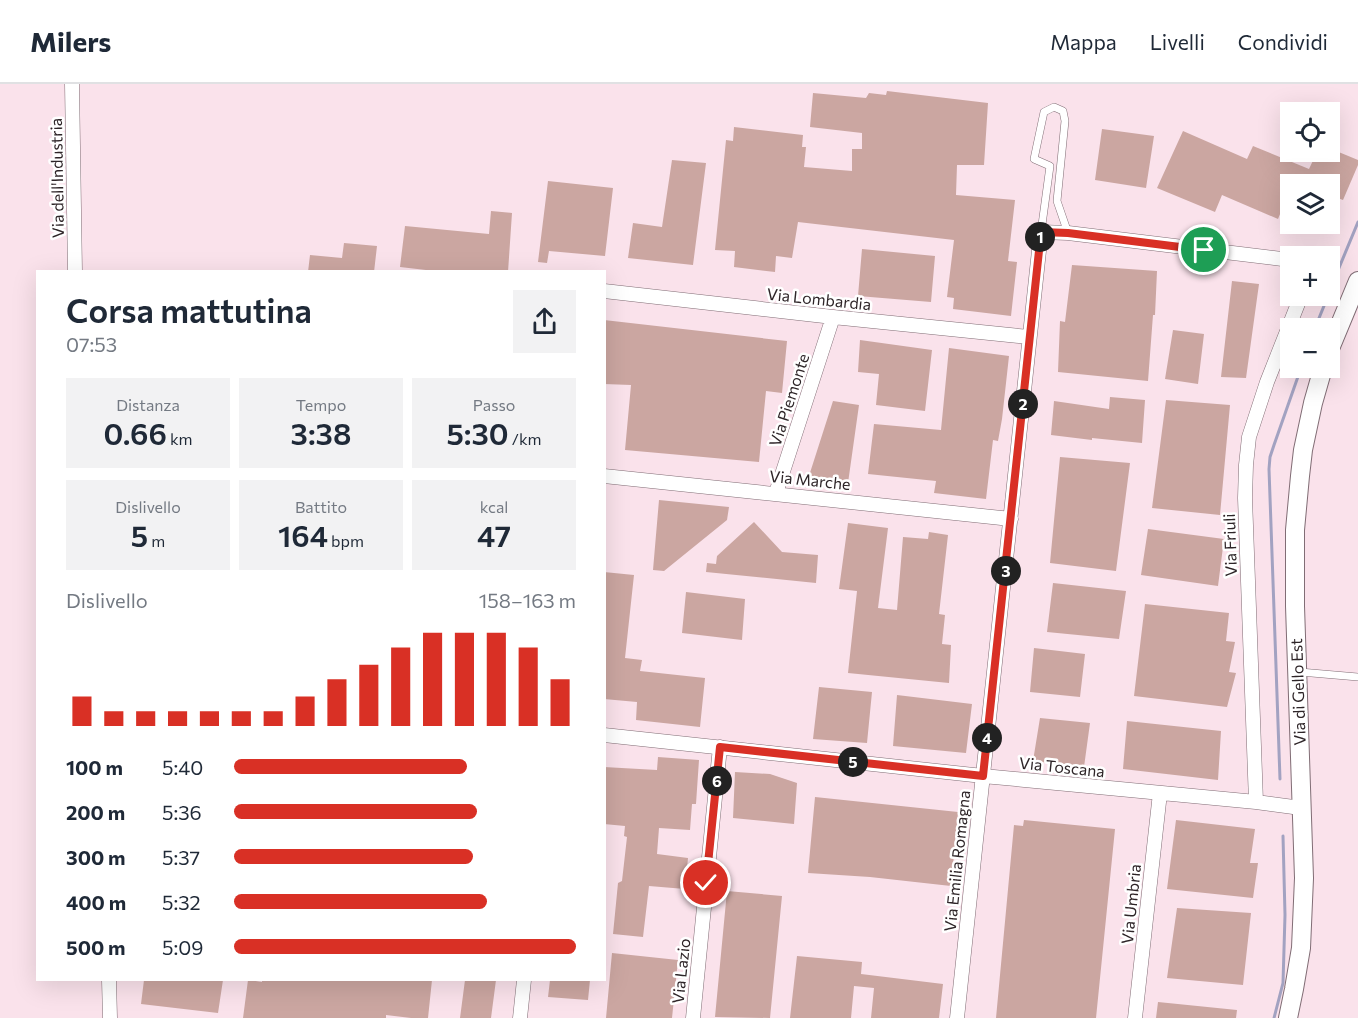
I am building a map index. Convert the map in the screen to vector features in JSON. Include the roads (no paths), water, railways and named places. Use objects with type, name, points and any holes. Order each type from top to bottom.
[{"type":"main road","points":[[1340,324],[1358,280]]},
{"type":"main road","name":"Via di Gello Est","points":[[1288,1018],[1297,976],[1304,911],[1295,541],[1303,450],[1320,378]]},
{"type":"street","name":"Via dell'Industria","points":[[72,84],[75,270]]},
{"type":"street","points":[[1041,232],[1068,233],[1280,259]]},
{"type":"street","name":"Via Emilia Romagna","points":[[957,1018],[1041,232]]},
{"type":"street","name":"Via Lombardia","points":[[606,291],[1029,337]]},
{"type":"street","name":"Via Friuli","points":[[1256,802],[1245,498],[1246,465],[1249,437],[1256,414],[1297,306]]},
{"type":"street","name":"Via Piemonte","points":[[776,493],[833,317]]},
{"type":"street","name":"Via Marche","points":[[606,476],[1011,519]]},
{"type":"street","name":"Via Toscana","points":[[606,735],[1301,808]]},
{"type":"street","name":"Via Lazio","points":[[693,1018],[720,747]]},
{"type":"street","name":"Via Umbria","points":[[1135,1018],[1160,793]]},
{"type":"street","points":[[110,981],[110,1018]]},
{"type":"street","points":[[520,1018],[525,981]]},
{"type":"lane","name":"Via Emilia Romagna","points":[[1041,232],[1050,166],[1034,159],[1044,112],[1054,107],[1063,111],[1065,121],[1057,201],[1068,233]]},
{"type":"lane","points":[[1297,671],[1358,677]]},
{"type":"waterway","points":[[1340,265],[1358,222]]},
{"type":"waterway","points":[[1319,318],[1324,306]]},
{"type":"waterway","points":[[1280,779],[1269,469],[1270,457],[1298,378]]},
{"type":"waterway","points":[[1274,1018],[1283,983],[1285,915],[1283,836]]}]
